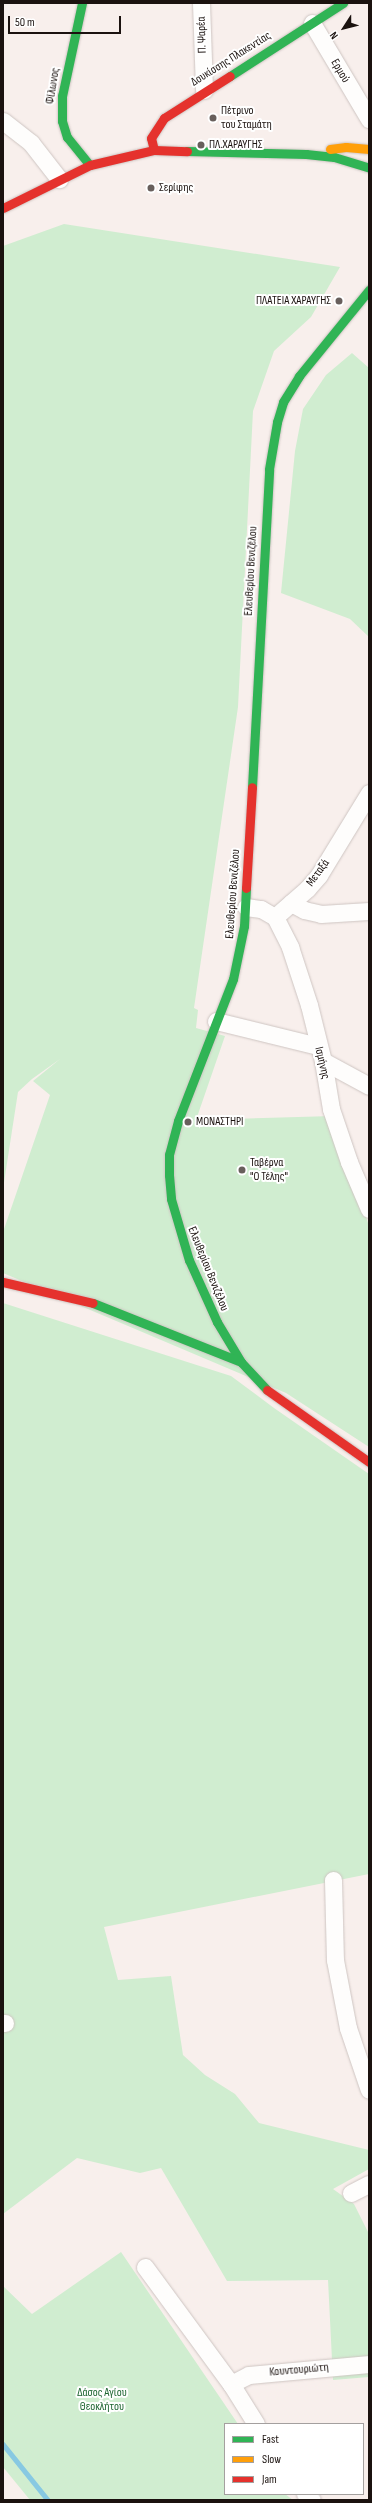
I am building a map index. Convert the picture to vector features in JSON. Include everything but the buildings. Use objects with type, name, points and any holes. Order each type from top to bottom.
[{"type":"main road","name":"Φίλωνος","points":[[82,3],[62,96],[62,121],[67,136],[90,165]]},
{"type":"main road","name":"Δουκίσσης Πλακεντίας","points":[[154,150],[151,138],[156,127],[164,118],[204,90],[343,3]]},
{"type":"main road","points":[[306,154],[346,147],[369,149]]},
{"type":"main road","points":[[3,208],[90,165],[154,150],[306,154],[334,157],[369,168]]},
{"type":"main road","name":"Ελευθερίου Βενιζέλου","points":[[369,290],[306,367],[283,402],[272,446],[269,469],[246,907],[237,965],[178,1121],[169,1156],[171,1199],[189,1260],[217,1322],[241,1362],[271,1394],[369,1462]]},
{"type":"main road","name":"Ελευθερίου Βενιζέλου","points":[[337,330],[363,316]]},
{"type":"main road","points":[[3,1282],[100,1305],[241,1362]]},
{"type":"street","name":"Π. Ψαρέα","points":[[201,3],[204,90]]},
{"type":"street","name":"Ερμού","points":[[312,23],[369,119]]},
{"type":"street","points":[[3,121],[31,143],[59,179]]},
{"type":"street","name":"Μεταξά","points":[[275,917],[319,875],[369,793]]},
{"type":"street","points":[[291,903],[304,910],[321,914],[369,911]]},
{"type":"street","points":[[246,907],[261,909],[275,917]]},
{"type":"street","name":"Ισμήνης","points":[[275,917],[290,947],[304,987],[331,1109],[349,1162],[369,1209]]},
{"type":"street","points":[[216,1021],[320,1054],[369,1086]]},
{"type":"street","points":[[333,1880],[335,1960],[348,2028],[369,2090]]},
{"type":"street","points":[[351,2194],[369,2184]]},
{"type":"street","points":[[145,2267],[232,2384],[255,2423]]},
{"type":"street","name":"Κουντουριώτη","points":[[232,2384],[249,2375],[369,2364]]},
{"type":"green space","points":[[64,224],[340,267],[311,317],[274,351],[253,411],[238,707],[194,1008],[198,1010],[196,1028],[225,1036],[196,1120],[333,1116],[369,1226],[369,1447],[286,1393],[3,1273],[3,1232],[50,1095],[33,1081],[60,1059],[32,1079],[18,1092],[3,1189],[3,246]]},
{"type":"green space","points":[[352,353],[369,368],[369,637],[350,619],[281,593],[295,451],[303,409],[326,375]]},
{"type":"green space","points":[[3,1303],[231,1376],[369,1474],[369,1874],[104,1927],[118,1980],[171,1976],[183,2055],[205,2075],[235,2094],[259,2123],[369,2150],[369,2169],[333,2189],[354,2204],[369,2234],[369,2377],[333,2380],[328,2280],[227,2281],[161,2168],[140,2173],[77,2158],[3,2214]]},
{"type":"green space","name":"Δάσος Αγίου Θεοκλήτου","points":[[121,2252],[237,2423],[224,2423],[224,2495],[286,2495],[293,2500],[30,2500],[3,2467],[3,2286],[32,2314]]},
{"type":"waterway","points":[[3,2444],[48,2500]]},
{"type":"traffic: fast","points":[[82,3],[62,96],[62,121],[67,137],[90,165]]},
{"type":"traffic: fast","points":[[230,76],[343,3]]},
{"type":"traffic: fast","points":[[187,151],[306,154],[334,157],[369,168]]},
{"type":"traffic: fast","points":[[252,787],[269,469],[277,422],[283,402],[299,376],[369,290]]},
{"type":"traffic: fast","points":[[246,888],[244,926],[233,979],[178,1121],[169,1155],[169,1175],[171,1199],[189,1260],[217,1322],[241,1362],[267,1390]]},
{"type":"traffic: fast","points":[[93,1303],[241,1362]]},
{"type":"traffic: slow","points":[[330,149],[346,147],[369,149]]},
{"type":"traffic: jam","points":[[154,150],[151,138],[164,118],[230,76]]},
{"type":"traffic: jam","points":[[3,208],[90,165],[154,150],[187,151]]},
{"type":"traffic: jam","points":[[246,888],[252,787]]},
{"type":"traffic: jam","points":[[3,1282],[93,1303]]},
{"type":"traffic: jam","points":[[267,1390],[369,1462]]},
{"type":"place","name":"Πέτρινο του Σταμάτη","points":[[213,118]]},
{"type":"place","name":"ΠΛ.ΧΑΡΑΥΓΗΣ","points":[[201,145]]},
{"type":"place","name":"Σερίφης","points":[[151,188]]},
{"type":"place","name":"ΠΛΑΤΕΙΑ ΧΑΡΑΥΓΗΣ","points":[[339,301]]},
{"type":"place","name":"ΜΟΝΑΣΤΗΡΙ","points":[[188,1122]]},
{"type":"place","name":"Ταβέρνα \"Ο Τέλης\"","points":[[242,1170]]}]
